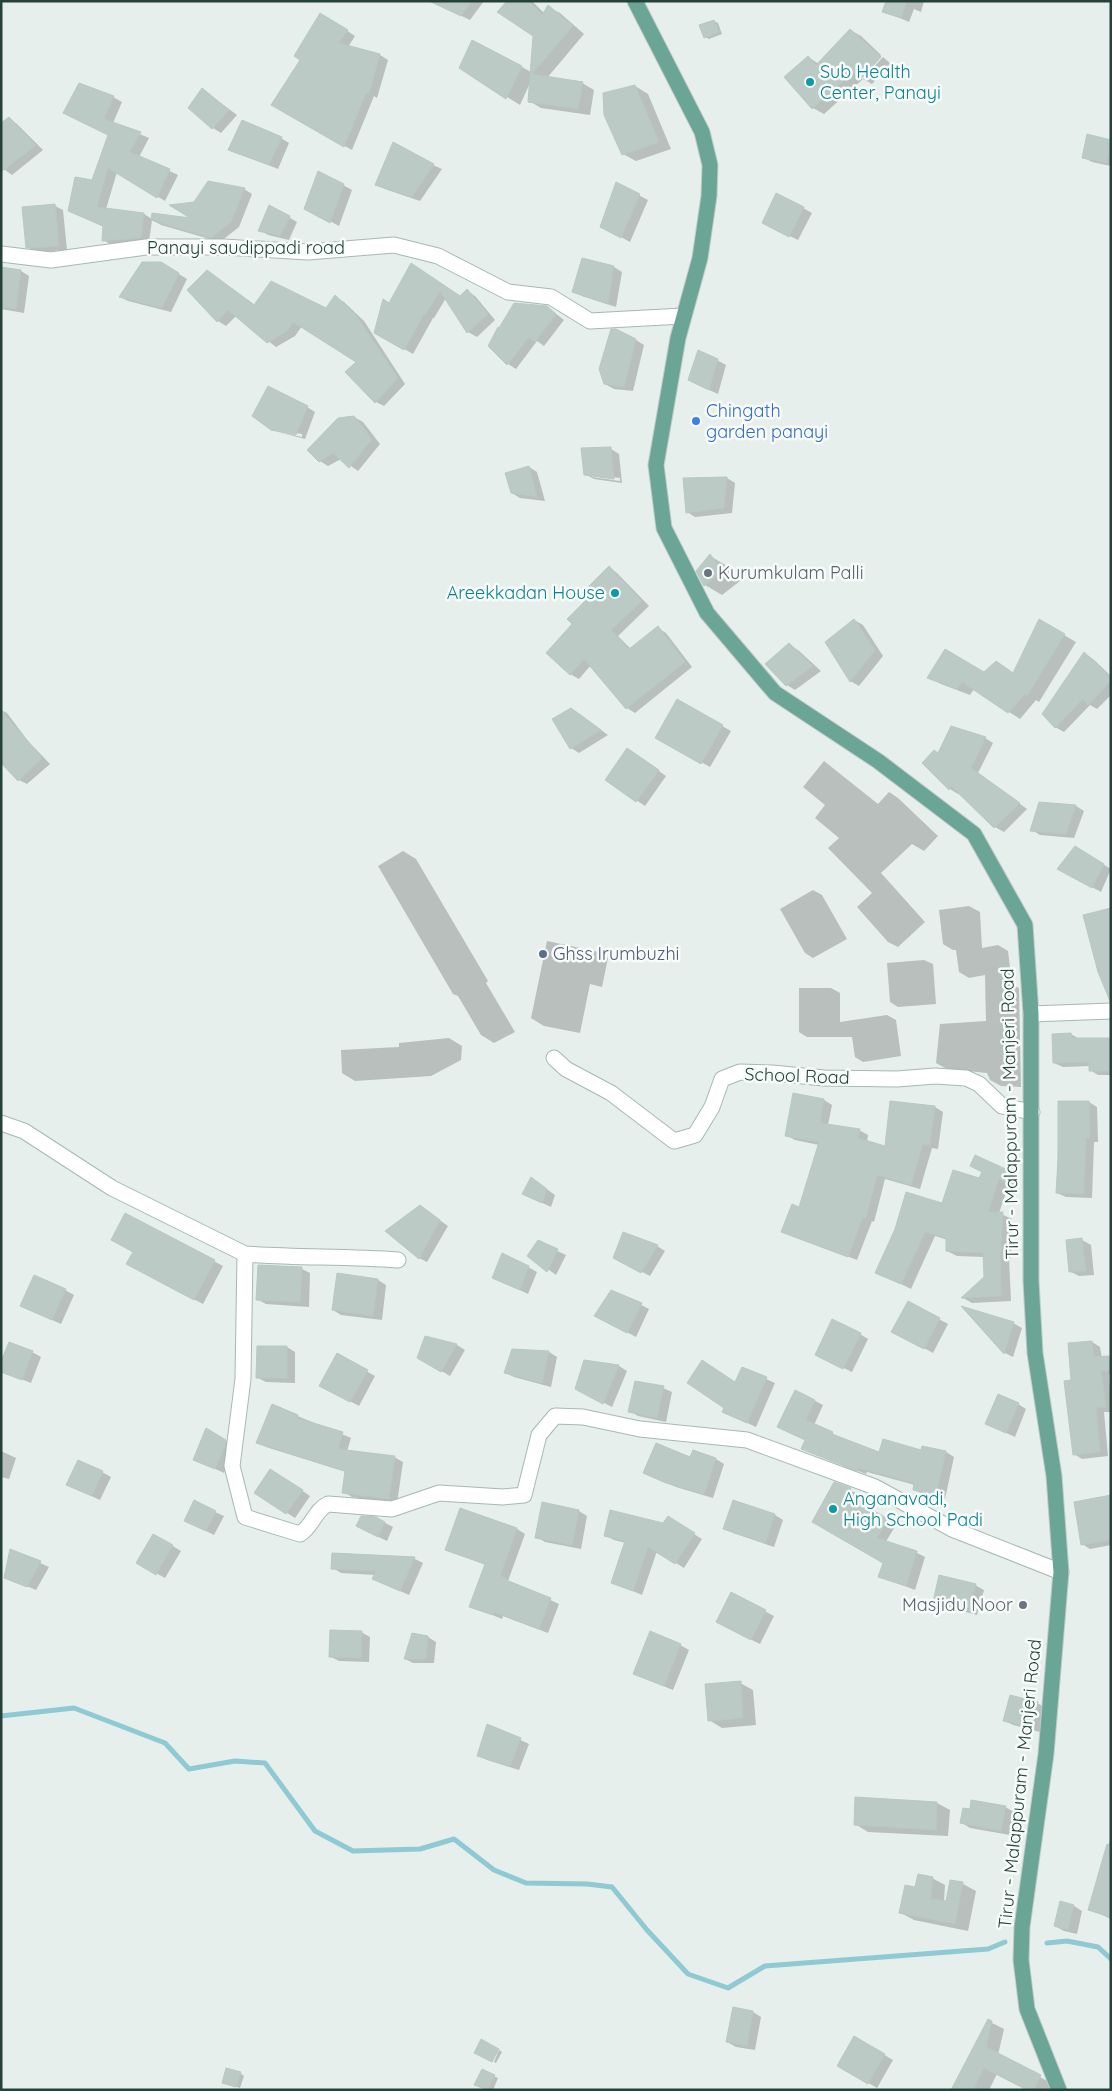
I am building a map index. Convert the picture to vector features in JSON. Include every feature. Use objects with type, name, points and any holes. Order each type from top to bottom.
[{"type":"main road","name":"Tirur - Malappuram - Manjeri Road","points":[[635,1],[702,132],[710,165],[709,196],[700,258],[683,316],[656,465],[664,528],[707,613],[775,692],[878,761],[974,834],[1025,925],[1031,1014],[1031,1281],[1034,1335],[1054,1476],[1061,1572],[1046,1754],[1022,1927],[1021,1960],[1027,2009],[1059,2090]]},
{"type":"street","name":"Panayi saudippadi road","points":[[1,254],[51,260],[146,247],[224,247],[308,252],[394,245],[438,256],[508,292],[551,297],[590,321],[683,316]]},
{"type":"street","points":[[1031,1014],[1111,1011]]},
{"type":"street","name":"School Road","points":[[554,1058],[566,1069],[611,1093],[674,1141],[695,1135],[712,1107],[722,1079],[740,1072],[772,1072],[824,1078],[897,1079],[935,1076],[966,1078],[979,1084],[1002,1106],[1032,1112]]},
{"type":"street","points":[[1,1123],[24,1131],[112,1188],[245,1254],[279,1257],[356,1256],[398,1260]]},
{"type":"street","points":[[245,1254],[244,1379],[232,1466],[245,1517],[300,1534],[308,1530],[318,1509],[328,1504],[392,1510],[439,1493],[502,1497],[524,1494],[539,1435],[555,1416],[583,1417],[640,1429],[747,1440],[875,1487],[952,1529],[1061,1572]]},
{"type":"building","points":[[429,1],[472,1],[461,16]]},
{"type":"building","points":[[507,1],[529,1],[542,15],[548,5],[573,26],[532,74],[583,82],[578,109],[528,102],[533,36],[497,12]]},
{"type":"building","points":[[886,1],[907,1],[901,18],[882,12]]},
{"type":"building","points":[[320,13],[348,30],[339,43],[380,54],[369,94],[366,93],[344,147],[271,105],[300,60],[294,56]]},
{"type":"building","points":[[714,20],[719,32],[704,38],[699,25]]},
{"type":"building","points":[[850,29],[881,57],[861,79],[853,72],[812,109],[784,77],[808,56],[816,65]]},
{"type":"building","points":[[472,40],[522,66],[506,99],[459,68]]},
{"type":"building","points":[[79,83],[114,96],[104,119],[141,132],[130,152],[170,169],[157,198],[108,168],[97,207],[144,213],[141,238],[102,241],[103,226],[68,211],[75,177],[92,180],[108,135],[63,113]]},
{"type":"building","points":[[635,85],[659,142],[622,155],[604,115],[603,93]]},
{"type":"building","points":[[202,88],[229,110],[212,129],[188,108]]},
{"type":"building","points":[[9,117],[36,145],[1,172],[1,123]]},
{"type":"building","points":[[242,120],[282,137],[269,165],[228,150]]},
{"type":"building","points":[[1087,134],[1111,140],[1107,163],[1082,158]]},
{"type":"building","points":[[393,142],[434,164],[412,197],[375,185]]},
{"type":"building","points":[[318,171],[344,184],[330,223],[304,209]]},
{"type":"building","points":[[208,181],[245,188],[231,222],[211,238],[151,220],[152,213],[190,218],[169,205],[194,202]]},
{"type":"building","points":[[616,182],[640,194],[621,238],[600,227]]},
{"type":"building","points":[[776,193],[804,207],[789,237],[762,223]]},
{"type":"building","points":[[55,204],[59,246],[26,248],[22,207]]},
{"type":"building","points":[[269,205],[290,216],[280,236],[258,231]]},
{"type":"building","points":[[582,258],[614,266],[608,304],[572,292]]},
{"type":"building","points":[[142,262],[161,262],[179,273],[162,308],[119,297]]},
{"type":"building","points":[[411,263],[460,296],[467,289],[488,314],[467,333],[440,291],[424,314],[404,350],[374,333],[383,299],[389,303]]},
{"type":"building","points":[[1,267],[21,270],[16,309],[1,307]]},
{"type":"building","points":[[207,270],[254,305],[271,281],[326,308],[335,295],[356,315],[398,378],[375,403],[345,372],[356,362],[293,322],[287,331],[267,343],[228,310],[217,322],[187,290]]},
{"type":"building","points":[[514,303],[547,306],[556,314],[535,342],[529,337],[507,365],[488,346]]},
{"type":"building","points":[[611,329],[616,329],[636,339],[624,387],[604,384],[599,369]]},
{"type":"building","points":[[698,350],[718,359],[709,390],[688,380]]},
{"type":"building","points":[[268,386],[308,406],[296,435],[271,430],[252,416]]},
{"type":"building","points":[[354,416],[372,439],[349,468],[333,453],[319,462],[307,450],[338,418]]},
{"type":"building","points":[[611,447],[614,479],[584,475],[581,448]]},
{"type":"building","points":[[529,466],[537,497],[511,493],[505,473]]},
{"type":"building","points":[[727,477],[724,508],[686,513],[683,478]]},
{"type":"building","name":"Kurumkulam Palli","points":[[710,554],[723,571],[704,586],[696,571]]},
{"type":"building","points":[[609,566],[642,601],[611,630],[629,649],[658,626],[685,662],[626,709],[584,659],[570,675],[546,653],[572,624],[567,619],[594,592],[589,586]]},
{"type":"building","points":[[854,619],[875,650],[850,682],[825,642]]},
{"type":"building","points":[[1039,619],[1065,634],[1027,696],[1025,694],[1008,713],[962,682],[957,689],[927,678],[945,649],[984,672],[996,661],[1013,673]]},
{"type":"building","points":[[789,643],[813,666],[786,686],[765,664]]},
{"type":"building","points":[[1084,652],[1111,677],[1111,681],[1088,705],[1083,699],[1055,728],[1042,714]]},
{"type":"building","points":[[677,699],[723,725],[701,764],[655,738]]},
{"type":"building","points":[[571,708],[601,730],[570,749],[552,719]]},
{"type":"building","points":[[1,710],[42,758],[18,781],[1,763]]},
{"type":"building","points":[[951,726],[986,737],[971,768],[1020,803],[994,828],[951,786],[949,790],[922,763],[934,750],[938,753]]},
{"type":"building","points":[[627,748],[659,770],[636,802],[605,780]]},
{"type":"building","points":[[1039,802],[1076,805],[1066,834],[1030,831]]},
{"type":"building","points":[[1075,846],[1104,864],[1092,888],[1057,869]]},
{"type":"building","points":[[1111,908],[1110,1001],[1098,972],[1083,915]]},
{"type":"building","points":[[1071,1033],[1072,1038],[1111,1038],[1111,1071],[1089,1071],[1089,1062],[1053,1063],[1052,1034]]},
{"type":"building","points":[[793,1093],[824,1099],[820,1123],[860,1129],[858,1138],[885,1146],[890,1101],[935,1106],[930,1145],[923,1144],[911,1185],[877,1175],[866,1218],[863,1217],[848,1257],[781,1232],[792,1204],[799,1207],[819,1142],[785,1136]]},
{"type":"building","points":[[1058,1101],[1089,1101],[1090,1138],[1086,1138],[1084,1194],[1056,1193]]},
{"type":"building","points":[[975,1155],[1010,1171],[1005,1182],[999,1179],[988,1212],[1003,1212],[1000,1253],[1001,1296],[961,1298],[984,1277],[983,1253],[946,1251],[946,1238],[925,1232],[901,1284],[875,1273],[895,1229],[906,1192],[942,1203],[953,1170],[979,1178],[982,1172],[970,1166]]},
{"type":"building","points":[[531,1177],[547,1189],[542,1203],[522,1194]]},
{"type":"building","points":[[420,1205],[440,1220],[419,1259],[385,1231]]},
{"type":"building","points":[[125,1213],[215,1260],[194,1300],[126,1264],[133,1252],[111,1240]]},
{"type":"building","points":[[623,1232],[658,1245],[641,1273],[613,1258]]},
{"type":"building","points":[[1082,1238],[1086,1271],[1069,1272],[1066,1240]]},
{"type":"building","points":[[538,1240],[558,1249],[547,1272],[527,1256]]},
{"type":"building","points":[[502,1253],[529,1266],[520,1290],[492,1278]]},
{"type":"building","points":[[258,1265],[302,1267],[300,1302],[256,1300]]},
{"type":"building","points":[[337,1273],[378,1279],[373,1316],[332,1310]]},
{"type":"building","points":[[34,1275],[66,1289],[52,1320],[20,1306]]},
{"type":"building","points":[[611,1290],[642,1303],[627,1333],[594,1316]]},
{"type":"building","points":[[908,1301],[940,1318],[924,1349],[891,1332]]},
{"type":"building","points":[[961,1306],[1014,1322],[1004,1354],[987,1335]]},
{"type":"building","points":[[832,1319],[861,1333],[843,1369],[815,1355]]},
{"type":"building","points":[[425,1336],[457,1344],[441,1372],[417,1358]]},
{"type":"building","points":[[1092,1341],[1094,1357],[1109,1356],[1110,1370],[1101,1371],[1106,1407],[1096,1408],[1100,1452],[1073,1455],[1064,1381],[1071,1380],[1068,1343]]},
{"type":"building","points":[[9,1342],[33,1351],[22,1380],[1,1372],[1,1361]]},
{"type":"building","points":[[257,1346],[287,1346],[287,1378],[256,1378]]},
{"type":"building","points":[[512,1349],[549,1351],[542,1383],[504,1373]]},
{"type":"building","points":[[337,1353],[368,1370],[350,1402],[319,1386]]},
{"type":"building","points":[[584,1360],[619,1365],[603,1404],[575,1389]]},
{"type":"building","points":[[702,1360],[735,1382],[742,1367],[767,1377],[747,1423],[722,1412],[724,1408],[687,1383]]},
{"type":"building","points":[[635,1381],[664,1386],[657,1418],[628,1412]]},
{"type":"building","points":[[795,1390],[815,1400],[806,1420],[833,1432],[832,1434],[879,1452],[883,1439],[921,1450],[922,1446],[946,1451],[936,1495],[913,1490],[914,1483],[858,1468],[857,1471],[801,1449],[805,1440],[777,1427]]},
{"type":"building","points":[[998,1394],[1019,1403],[1006,1433],[985,1424]]},
{"type":"building","points":[[272,1404],[298,1415],[297,1418],[343,1432],[338,1449],[395,1456],[389,1499],[342,1493],[345,1471],[256,1443]]},
{"type":"building","points":[[206,1428],[226,1440],[215,1469],[193,1460]]},
{"type":"building","points":[[656,1443],[690,1457],[693,1450],[716,1458],[704,1494],[666,1483],[643,1473]]},
{"type":"building","points":[[78,1460],[103,1471],[92,1496],[66,1485]]},
{"type":"building","points":[[270,1469],[303,1490],[286,1514],[254,1493]]},
{"type":"building","points":[[834,1482],[851,1488],[849,1493],[855,1497],[854,1499],[888,1519],[877,1538],[917,1551],[906,1586],[878,1577],[883,1563],[812,1522]]},
{"type":"building","points":[[1111,1495],[1111,1540],[1081,1545],[1074,1502]]},
{"type":"building","points":[[194,1500],[216,1511],[206,1531],[184,1521]]},
{"type":"building","points":[[733,1500],[775,1514],[765,1543],[723,1529]]},
{"type":"building","points":[[542,1502],[579,1510],[572,1545],[535,1538]]},
{"type":"building","points":[[460,1508],[517,1528],[500,1576],[551,1598],[539,1629],[494,1612],[493,1615],[469,1607],[485,1564],[445,1550]]},
{"type":"building","points":[[610,1510],[663,1523],[668,1516],[695,1533],[675,1564],[648,1547],[633,1591],[611,1583],[625,1541],[604,1536]]},
{"type":"building","points":[[361,1516],[376,1517],[385,1522],[378,1537],[356,1526]]},
{"type":"building","points":[[153,1534],[173,1545],[156,1575],[136,1563]]},
{"type":"building","points":[[10,1549],[41,1561],[27,1587],[4,1578]]},
{"type":"building","points":[[332,1553],[415,1557],[400,1591],[372,1579],[376,1571],[331,1569]]},
{"type":"building","points":[[939,1575],[976,1584],[969,1611],[933,1602]]},
{"type":"building","points":[[731,1592],[766,1610],[751,1640],[716,1622]]},
{"type":"building","points":[[330,1630],[362,1631],[361,1658],[329,1657]]},
{"type":"building","points":[[650,1631],[681,1644],[664,1686],[633,1674]]},
{"type":"building","points":[[412,1633],[428,1636],[426,1659],[404,1659]]},
{"type":"building","points":[[741,1681],[743,1718],[708,1721],[705,1684]]},
{"type":"building","points":[[1010,1695],[1038,1702],[1031,1728],[1003,1721]]},
{"type":"building","points":[[487,1724],[521,1738],[510,1766],[477,1756]]},
{"type":"building","points":[[855,1797],[937,1802],[936,1830],[854,1825]]},
{"type":"building","points":[[971,1800],[1006,1806],[1001,1831],[960,1823],[963,1808],[970,1809]]},
{"type":"building","points":[[1107,1844],[1111,1845],[1111,1917],[1088,1910]]},
{"type":"building","points":[[918,1874],[933,1877],[931,1899],[946,1901],[950,1880],[963,1882],[955,1924],[899,1913],[905,1885],[915,1887]]},
{"type":"building","points":[[1060,1901],[1074,1905],[1068,1930],[1054,1926]]},
{"type":"building","points":[[733,2007],[753,2011],[747,2046],[726,2042]]},
{"type":"building","points":[[988,2019],[992,2021],[986,2047],[1041,2075],[1034,2090],[1027,2090],[984,2068],[973,2090],[951,2090]]},
{"type":"building","points":[[854,2036],[885,2054],[868,2084],[837,2066]]},
{"type":"building","points":[[481,2039],[499,2049],[492,2062],[474,2053]]},
{"type":"building","points":[[226,2068],[241,2072],[236,2087],[222,2083]]},
{"type":"building","points":[[482,2069],[495,2075],[488,2090],[474,2085]]},
{"type":"waterway","points":[[1,1716],[74,1708],[165,1743],[189,1769],[235,1761],[265,1763],[315,1831],[353,1851],[420,1849],[454,1839],[494,1870],[526,1883],[587,1884],[612,1887],[647,1930],[688,1974],[728,1988],[765,1966],[988,1949],[1005,1942]]},
{"type":"waterway","points":[[1047,1943],[1067,1941],[1098,1947],[1111,1959]]},
{"type":"place","name":"Sub Health Center, Panayi","points":[[810,82]]},
{"type":"place","name":"Chingath garden panayi","points":[[696,421]]},
{"type":"place","name":"Kurumkulam Palli","points":[[708,573]]},
{"type":"place","name":"Areekkadan House","points":[[615,593]]},
{"type":"place","name":"Ghss Irumbuzhi","points":[[543,954]]},
{"type":"place","name":"Anganavadi, High School Padi","points":[[833,1509]]},
{"type":"place","name":"Masjidu Noor","points":[[1023,1605]]}]
